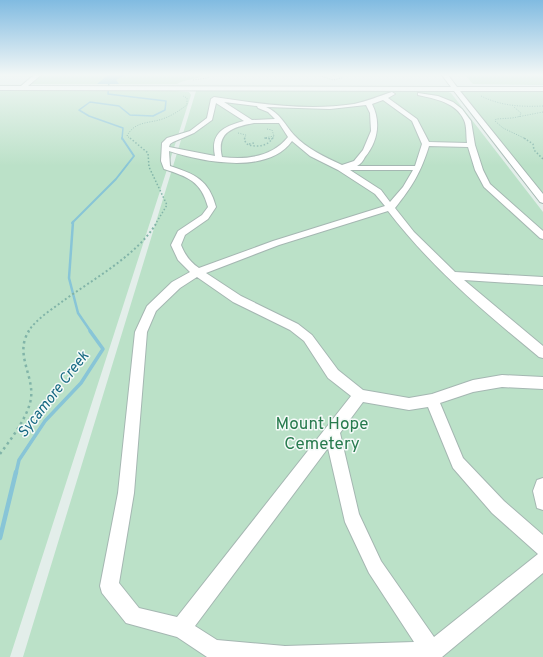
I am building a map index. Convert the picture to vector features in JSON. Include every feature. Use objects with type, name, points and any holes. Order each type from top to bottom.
[{"type":"street","points":[[213,105],[210,119],[192,132],[170,140],[166,143],[165,161],[167,167],[189,174],[206,188],[210,196],[212,207],[205,217],[180,233],[176,245],[182,258],[198,272],[237,299],[294,327],[308,338],[333,374],[360,395],[409,404],[432,400],[473,386],[502,381],[543,383]]},
{"type":"street","points":[[223,105],[249,121]]},
{"type":"street","points":[[253,105],[314,107],[357,105]]},
{"type":"street","points":[[253,105],[270,112],[281,121],[292,137],[313,154],[341,168],[378,192],[411,234],[452,276],[517,332],[543,352]]},
{"type":"street","points":[[341,168],[357,163],[367,150],[374,131],[373,113],[369,105]]},
{"type":"street","points":[[393,105],[415,120],[426,144],[418,168],[407,188],[390,207],[276,243],[198,272],[176,285],[151,309],[141,332],[126,493],[109,586],[133,616],[181,628],[214,650],[285,656],[431,655],[543,561]]},
{"type":"street","points":[[453,105],[460,110],[468,121],[471,145],[479,170],[487,185],[543,236]]},
{"type":"street","points":[[467,105],[543,200]]},
{"type":"street","points":[[219,159],[217,144],[225,131],[249,121],[281,121]]},
{"type":"street","points":[[166,148],[200,158],[253,159],[269,155],[284,147],[292,137]]},
{"type":"street","points":[[426,144],[471,145]]},
{"type":"street","points":[[341,168],[418,168]]},
{"type":"street","points":[[452,276],[543,281]]},
{"type":"street","points":[[181,628],[360,395]]},
{"type":"street","points":[[432,400],[458,463],[498,507],[543,547]]},
{"type":"street","points":[[332,432],[351,516],[375,567],[431,655]]},
{"type":"street","points":[[543,486],[541,491],[543,502]]},
{"type":"path","points":[[0,454],[15,434],[30,403],[31,387],[22,348],[26,336],[36,322],[123,258],[151,232],[167,205],[149,167],[148,153],[127,136],[129,130],[134,126],[163,119],[178,112],[187,105]]},
{"type":"path","points":[[505,105],[543,106]]},
{"type":"path","points":[[513,106],[521,113],[519,117]]},
{"type":"path","points":[[543,112],[519,117],[501,118],[495,121],[503,128],[530,141],[533,144],[534,150],[543,159]]},
{"type":"path","points":[[242,131],[238,132],[246,135],[244,140],[248,145],[260,147],[266,145],[274,136],[272,130],[265,128]]},
{"type":"path","points":[[272,140],[264,138],[274,136]]},
{"type":"path","points":[[248,145],[254,143]]},
{"type":"green space","points":[[0,105],[188,105],[10,657],[0,657]]},
{"type":"green space","name":"Mount Hope Cemetery","points":[[192,105],[460,105],[543,212],[543,657],[23,657]]},
{"type":"green space","points":[[467,105],[543,105],[543,200]]},
{"type":"waterway","name":"Sycamore Creek","points":[[86,105],[79,110],[89,116],[123,128],[122,138]]},
{"type":"waterway","name":"Sycamore Creek","points":[[109,105],[119,106],[130,115],[153,116],[165,110],[166,105]]},
{"type":"waterway","name":"Sycamore Creek","points":[[73,222],[116,179],[134,156],[122,138]]},
{"type":"waterway","name":"Sycamore Creek","points":[[73,222],[69,278],[78,313],[91,332]]},
{"type":"waterway","name":"Sycamore Creek","points":[[16,473],[19,460],[45,421],[81,383],[103,349],[90,331]]},
{"type":"waterway","name":"Sycamore Creek","points":[[0,538],[16,472]]}]
